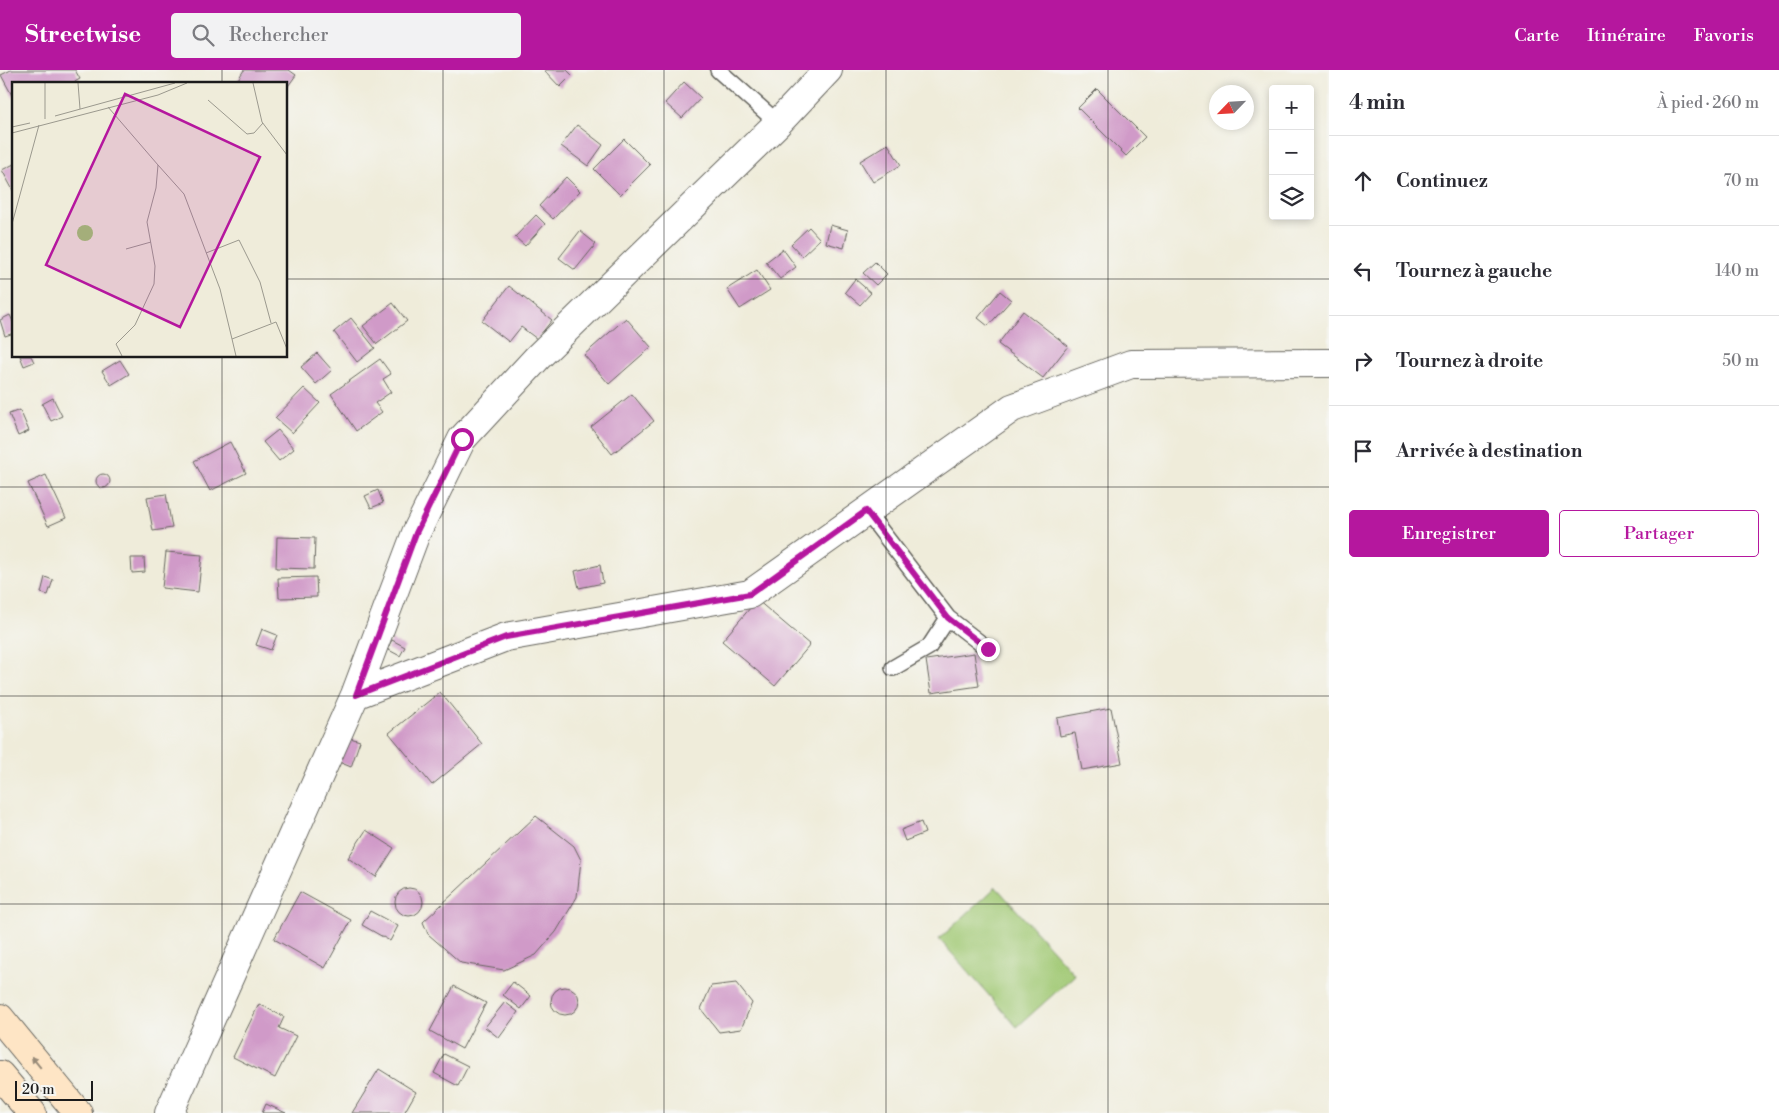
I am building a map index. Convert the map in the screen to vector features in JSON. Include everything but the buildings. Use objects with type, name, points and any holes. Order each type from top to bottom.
[{"type":"main road","points":[[0,1018],[78,1113]]},
{"type":"main road","points":[[0,1075],[32,1113]]},
{"type":"street","points":[[169,1113],[356,695],[416,533],[462,439],[538,358],[778,123],[828,70]]},
{"type":"street","points":[[356,695],[506,637],[750,594],[1012,408],[1131,364],[1329,363]]},
{"type":"lane","points":[[718,70],[778,123]]},
{"type":"lane","points":[[866,511],[948,618],[988,649]]},
{"type":"lane","points":[[893,668],[929,647],[948,618]]},
{"type":"green space","points":[[996,887],[1075,975],[1017,1027],[939,939]]},
{"type":"route","points":[[462,439],[416,533],[356,695],[506,637],[750,594],[866,511],[948,618],[988,649]]}]
